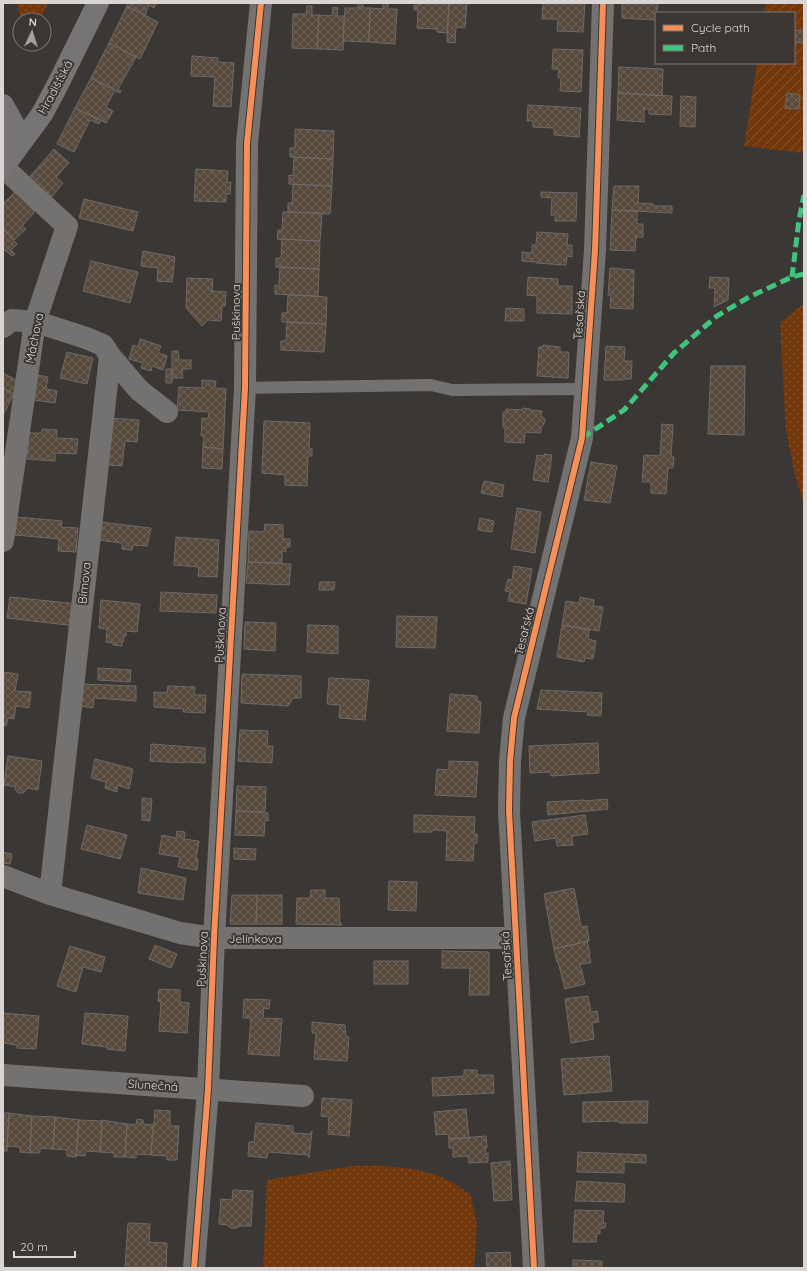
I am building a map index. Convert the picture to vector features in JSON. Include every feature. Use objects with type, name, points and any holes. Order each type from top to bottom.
[{"type":"main road","name":"Hradišťská","points":[[3,167],[42,114],[98,3]]},
{"type":"main road","points":[[3,105],[14,125],[3,167]]},
{"type":"street","name":"Puškinova","points":[[194,1268],[208,1089],[214,938],[245,388],[248,143],[261,3]]},
{"type":"street","name":"Tesařská","points":[[534,1268],[509,811],[510,761],[514,718],[582,438],[595,250],[603,3]]},
{"type":"street","name":"Máchova","points":[[3,167],[67,226],[35,322],[3,541]]},
{"type":"street","points":[[3,327],[12,320],[35,322],[103,345],[110,356],[139,390],[167,412]]},
{"type":"street","name":"Bímova","points":[[50,894],[110,356]]},
{"type":"street","name":"Jelínkova","points":[[3,876],[50,894],[180,933],[214,938],[516,938]]},
{"type":"street","name":"Slunečná","points":[[3,1075],[303,1096]]},
{"type":"lane","points":[[245,388],[431,385],[452,390],[585,389]]},
{"type":"shaded area","points":[[17,3],[48,3],[44,12],[19,12]]},
{"type":"shaded area","points":[[766,3],[804,3],[804,151],[802,153],[744,146],[757,64],[795,64],[795,12],[764,12]]},
{"type":"shaded area","points":[[804,305],[804,505],[796,479],[786,431],[780,323],[799,307]]},
{"type":"shaded area","points":[[352,1166],[387,1166],[421,1171],[447,1180],[470,1194],[477,1224],[474,1268],[263,1268],[267,1180]]},
{"type":"building","points":[[128,3],[156,3],[154,8],[149,5],[145,15],[127,6]]},
{"type":"building","points":[[358,3],[363,3],[363,8],[370,8],[369,42],[343,41],[345,8],[358,8]]},
{"type":"building","points":[[383,3],[388,3],[388,9],[397,9],[395,44],[369,42],[370,8],[383,9]]},
{"type":"building","points":[[418,3],[449,3],[447,33],[437,32],[437,29],[417,28],[418,10],[414,10],[414,5],[418,6]]},
{"type":"building","points":[[449,3],[467,3],[465,28],[456,27],[455,43],[447,42]]},
{"type":"building","points":[[543,3],[585,3],[583,32],[557,31],[558,19],[542,19]]},
{"type":"building","points":[[622,3],[658,3],[657,12],[655,12],[655,20],[622,18]]},
{"type":"building","points":[[127,6],[158,22],[140,59],[109,43]]},
{"type":"building","points":[[307,6],[312,6],[312,15],[319,15],[317,49],[292,48],[293,14],[306,14]]},
{"type":"building","points":[[333,7],[338,8],[337,16],[344,16],[343,50],[317,49],[319,15],[332,16]]},
{"type":"building","points":[[795,30],[804,31],[804,43],[795,42]]},
{"type":"building","points":[[109,43],[136,57],[118,89],[121,91],[120,93],[91,78]]},
{"type":"building","points":[[553,49],[583,50],[581,92],[560,91],[561,78],[558,78],[559,69],[552,69]]},
{"type":"building","points":[[192,56],[218,58],[217,62],[234,63],[231,107],[213,106],[215,77],[191,76]]},
{"type":"building","points":[[619,67],[663,69],[662,96],[618,93]]},
{"type":"building","points":[[91,78],[115,90],[106,107],[113,111],[106,123],[75,108]]},
{"type":"building","points":[[618,93],[672,96],[671,115],[649,114],[649,109],[644,109],[644,122],[617,120]]},
{"type":"building","points":[[787,93],[800,95],[799,109],[785,108]]},
{"type":"building","points":[[681,96],[696,97],[695,127],[680,126]]},
{"type":"building","points":[[528,105],[581,108],[579,137],[554,135],[554,128],[533,127],[533,121],[527,121]]},
{"type":"building","points":[[75,108],[101,120],[99,124],[90,120],[74,152],[57,144]]},
{"type":"building","points":[[295,129],[334,131],[333,159],[290,157],[290,148],[295,148]]},
{"type":"building","points":[[54,149],[69,163],[56,177],[63,183],[49,200],[26,181]]},
{"type":"building","points":[[294,157],[333,159],[332,186],[289,184],[289,175],[293,176]]},
{"type":"building","points":[[196,169],[228,171],[227,182],[231,182],[230,194],[226,194],[226,202],[194,201]]},
{"type":"building","points":[[293,184],[332,186],[330,214],[288,212],[288,203],[292,203]]},
{"type":"building","points":[[614,186],[639,186],[638,203],[653,204],[653,206],[672,206],[672,213],[612,210]]},
{"type":"building","points":[[15,192],[34,211],[34,213],[22,226],[26,229],[14,240],[3,229],[3,204]]},
{"type":"building","points":[[541,192],[577,193],[576,221],[555,221],[555,215],[551,215],[552,198],[541,197]]},
{"type":"building","points":[[84,199],[138,212],[133,231],[79,218]]},
{"type":"building","points":[[612,210],[637,211],[637,224],[643,224],[643,237],[636,237],[635,251],[610,250]]},
{"type":"building","points":[[283,212],[322,213],[320,241],[277,239],[278,230],[282,230]]},
{"type":"building","points":[[3,229],[17,244],[11,250],[15,254],[13,256],[3,249]]},
{"type":"building","points":[[537,232],[568,234],[567,245],[572,245],[572,257],[567,256],[566,265],[522,261],[522,252],[532,253],[532,245],[536,245]]},
{"type":"building","points":[[282,239],[320,241],[319,269],[276,267],[276,258],[281,258]]},
{"type":"building","points":[[143,251],[175,257],[172,282],[157,281],[158,268],[141,266]]},
{"type":"building","points":[[91,261],[138,272],[130,303],[83,291]]},
{"type":"building","points":[[280,267],[319,269],[318,296],[275,294],[275,285],[279,286]]},
{"type":"building","points":[[610,268],[634,270],[633,309],[610,308],[611,295],[608,295]]},
{"type":"building","points":[[528,277],[558,279],[558,286],[572,286],[572,314],[537,313],[537,296],[527,295]]},
{"type":"building","points":[[710,277],[729,278],[728,300],[714,307],[715,288],[709,288]]},
{"type":"building","points":[[187,278],[213,279],[212,291],[226,292],[225,306],[222,306],[221,321],[208,320],[202,326],[186,308]]},
{"type":"building","points":[[288,295],[327,297],[326,324],[282,322],[282,313],[287,313]]},
{"type":"building","points":[[506,308],[524,309],[524,321],[505,321]]},
{"type":"building","points":[[287,322],[326,324],[324,352],[281,350],[281,341],[286,341]]},
{"type":"building","points":[[140,339],[161,346],[158,353],[167,356],[163,370],[152,366],[151,371],[141,368],[143,363],[129,359],[133,345],[138,347]]},
{"type":"building","points":[[543,345],[560,347],[560,352],[569,352],[568,378],[537,376],[539,347],[543,347]]},
{"type":"building","points":[[606,346],[625,347],[624,361],[632,361],[631,379],[604,380]]},
{"type":"building","points":[[172,351],[178,351],[179,360],[191,360],[191,369],[182,369],[183,378],[172,378]]},
{"type":"building","points":[[67,352],[93,358],[87,384],[60,378]]},
{"type":"building","points":[[711,366],[745,366],[744,435],[708,434]]},
{"type":"building","points":[[166,369],[172,369],[172,383],[166,383]]},
{"type":"building","points":[[3,373],[20,382],[14,394],[3,388]]},
{"type":"building","points":[[37,375],[48,377],[46,389],[57,391],[55,403],[34,400]]},
{"type":"building","points":[[202,380],[216,381],[215,388],[226,389],[223,449],[203,447],[204,436],[201,436],[202,418],[208,419],[209,412],[177,410],[179,387],[202,388]]},
{"type":"building","points":[[3,388],[14,394],[3,415]]},
{"type":"building","points":[[522,408],[542,411],[541,416],[545,419],[544,424],[541,427],[541,433],[525,432],[524,443],[505,442],[503,412],[506,412],[506,409],[522,410]]},
{"type":"building","points":[[110,418],[139,420],[137,442],[125,441],[122,466],[106,465]]},
{"type":"building","points":[[264,421],[310,423],[309,449],[312,449],[312,456],[308,456],[307,486],[285,485],[285,475],[262,473]]},
{"type":"building","points":[[662,424],[673,425],[671,457],[674,457],[673,468],[668,468],[666,494],[651,493],[651,482],[642,482],[644,455],[660,456]]},
{"type":"building","points":[[42,429],[57,430],[56,438],[78,439],[76,454],[55,453],[55,461],[27,459],[29,433],[42,433]]},
{"type":"building","points":[[203,447],[223,449],[222,469],[202,468]]},
{"type":"building","points":[[544,454],[552,455],[548,482],[533,480],[537,455],[544,456]]},
{"type":"building","points":[[591,462],[617,466],[610,503],[584,500]]},
{"type":"building","points":[[484,481],[504,485],[502,497],[481,493]]},
{"type":"building","points":[[517,508],[541,512],[535,553],[511,549]]},
{"type":"building","points":[[17,517],[62,521],[61,527],[78,528],[76,552],[58,551],[59,539],[15,535]]},
{"type":"building","points":[[480,518],[494,521],[492,532],[478,530]]},
{"type":"building","points":[[100,522],[151,528],[147,546],[133,545],[132,550],[122,549],[122,543],[98,540]]},
{"type":"building","points":[[265,524],[283,525],[283,539],[290,539],[290,547],[286,547],[286,552],[282,551],[282,563],[248,562],[249,531],[264,532]]},
{"type":"building","points":[[176,537],[219,540],[217,577],[198,576],[199,567],[174,565]]},
{"type":"building","points":[[248,562],[291,564],[289,585],[246,583]]},
{"type":"building","points":[[514,566],[532,569],[526,604],[508,601],[510,592],[505,591],[508,579],[512,580]]},
{"type":"building","points":[[320,582],[335,582],[334,590],[319,590]]},
{"type":"building","points":[[161,592],[217,595],[216,613],[160,611]]},
{"type":"building","points":[[10,597],[78,604],[76,626],[7,618]]},
{"type":"building","points":[[580,597],[594,600],[593,606],[603,607],[599,631],[562,625],[566,601],[579,603]]},
{"type":"building","points":[[101,600],[140,604],[137,632],[126,631],[126,636],[124,636],[122,646],[113,645],[113,643],[106,642],[107,629],[99,628]]},
{"type":"building","points":[[397,616],[437,617],[435,648],[396,647]]},
{"type":"building","points":[[245,622],[276,623],[275,651],[244,649]]},
{"type":"building","points":[[308,625],[338,626],[338,654],[307,652]]},
{"type":"building","points":[[562,625],[589,630],[588,639],[596,641],[593,659],[585,658],[584,662],[557,657]]},
{"type":"building","points":[[98,668],[131,670],[130,682],[98,680]]},
{"type":"building","points":[[3,672],[18,674],[15,691],[31,692],[29,708],[16,706],[14,719],[8,718],[6,726],[3,725]]},
{"type":"building","points":[[242,674],[301,676],[301,698],[293,698],[288,706],[241,703]]},
{"type":"building","points":[[329,678],[369,680],[365,720],[339,718],[340,705],[327,704]]},
{"type":"building","points":[[82,684],[136,686],[136,701],[94,698],[93,708],[80,706]]},
{"type":"building","points":[[168,686],[195,687],[194,695],[206,695],[205,713],[183,712],[184,709],[154,707],[154,692],[167,693]]},
{"type":"building","points":[[541,690],[602,693],[601,716],[587,715],[588,712],[537,709]]},
{"type":"building","points":[[450,694],[477,696],[477,701],[481,702],[479,733],[447,731]]},
{"type":"building","points":[[240,730],[268,731],[267,746],[273,746],[272,763],[238,761]]},
{"type":"building","points":[[598,743],[599,773],[551,776],[550,772],[530,773],[529,746]]},
{"type":"building","points":[[151,744],[205,748],[205,763],[150,761]]},
{"type":"building","points":[[8,756],[42,761],[38,790],[27,788],[23,793],[18,793],[15,789],[16,787],[4,785]]},
{"type":"building","points":[[95,759],[133,769],[129,789],[117,785],[117,792],[105,788],[106,782],[91,778]]},
{"type":"building","points":[[449,761],[478,762],[476,797],[435,795],[437,769],[449,770]]},
{"type":"building","points":[[237,786],[266,787],[265,812],[236,811]]},
{"type":"building","points":[[142,798],[152,799],[150,821],[142,820]]},
{"type":"building","points":[[607,799],[608,809],[548,815],[547,802]]},
{"type":"building","points":[[236,811],[268,813],[268,821],[265,820],[264,836],[235,835]]},
{"type":"building","points":[[414,815],[475,817],[474,834],[477,834],[477,843],[474,843],[473,861],[446,860],[447,831],[432,830],[432,832],[414,832]]},
{"type":"building","points":[[585,815],[588,834],[572,836],[573,845],[557,846],[556,838],[535,841],[532,822]]},
{"type":"building","points":[[87,825],[127,835],[120,859],[81,849]]},
{"type":"building","points":[[177,831],[185,832],[184,839],[199,841],[196,859],[198,859],[197,870],[178,867],[180,857],[159,854],[162,835],[176,838]]},
{"type":"building","points":[[234,848],[256,849],[255,860],[234,859]]},
{"type":"building","points":[[3,852],[12,854],[10,864],[3,863]]},
{"type":"building","points":[[141,868],[186,878],[183,900],[138,893]]},
{"type":"building","points":[[389,881],[417,882],[416,911],[388,910]]},
{"type":"building","points":[[574,888],[581,927],[587,926],[589,941],[554,949],[544,894]]},
{"type":"building","points":[[311,890],[325,890],[325,898],[339,898],[340,923],[342,925],[296,924],[297,898],[310,898]]},
{"type":"building","points":[[232,895],[257,895],[256,924],[230,924]]},
{"type":"building","points":[[257,895],[282,895],[282,924],[256,924]]},
{"type":"building","points":[[587,941],[591,963],[580,964],[585,984],[565,989],[554,949]]},
{"type":"building","points":[[155,945],[177,954],[171,968],[149,959]]},
{"type":"building","points":[[70,946],[105,957],[101,972],[83,967],[76,992],[57,986]]},
{"type":"building","points":[[442,951],[489,952],[489,995],[469,995],[470,968],[442,968]]},
{"type":"building","points":[[374,961],[408,961],[408,984],[374,984]]},
{"type":"building","points":[[159,989],[180,990],[180,1002],[189,1003],[187,1033],[159,1031],[161,1002],[158,1001]]},
{"type":"building","points":[[588,996],[591,1012],[597,1011],[599,1022],[592,1023],[594,1039],[571,1043],[565,999]]},
{"type":"building","points":[[244,999],[270,1000],[269,1009],[264,1008],[263,1018],[282,1019],[279,1056],[248,1054],[251,1018],[243,1018]]},
{"type":"building","points":[[3,1013],[39,1016],[36,1049],[17,1048],[17,1045],[3,1043]]},
{"type":"building","points":[[85,1013],[128,1016],[125,1051],[82,1044]]},
{"type":"building","points":[[312,1022],[345,1025],[346,1037],[349,1037],[347,1061],[314,1059],[316,1033],[312,1033]]},
{"type":"building","points":[[609,1056],[612,1091],[564,1095],[561,1059]]},
{"type":"building","points":[[464,1070],[477,1070],[477,1075],[493,1075],[494,1093],[433,1096],[432,1078],[464,1076]]},
{"type":"building","points":[[322,1098],[352,1100],[349,1136],[328,1134],[329,1117],[321,1116]]},
{"type":"building","points":[[648,1101],[647,1123],[619,1123],[619,1121],[583,1122],[583,1102]]},
{"type":"building","points":[[466,1109],[469,1138],[449,1139],[448,1134],[436,1135],[434,1112]]},
{"type":"building","points":[[155,1110],[170,1111],[170,1126],[179,1126],[177,1160],[167,1160],[167,1156],[151,1155]]},
{"type":"building","points":[[3,1113],[9,1113],[7,1151],[3,1151]]},
{"type":"building","points":[[9,1113],[32,1116],[30,1153],[20,1152],[20,1147],[7,1146]]},
{"type":"building","points":[[32,1116],[55,1117],[53,1149],[40,1148],[40,1153],[30,1153]]},
{"type":"building","points":[[55,1117],[79,1120],[76,1157],[67,1156],[67,1150],[53,1149]]},
{"type":"building","points":[[137,1119],[143,1120],[143,1124],[153,1125],[151,1155],[136,1154],[136,1158],[125,1157],[127,1124],[136,1125]]},
{"type":"building","points":[[79,1120],[102,1121],[100,1152],[86,1151],[85,1156],[76,1155]]},
{"type":"building","points":[[102,1120],[127,1124],[125,1157],[114,1157],[114,1153],[100,1152]]},
{"type":"building","points":[[256,1123],[293,1126],[293,1133],[310,1134],[312,1131],[309,1158],[308,1155],[268,1152],[267,1158],[248,1156],[249,1142],[254,1142]]},
{"type":"building","points":[[486,1136],[487,1148],[485,1148],[486,1154],[488,1153],[488,1162],[469,1163],[468,1156],[453,1157],[453,1148],[449,1148],[449,1139]]},
{"type":"building","points":[[578,1152],[646,1155],[646,1163],[624,1162],[624,1173],[577,1172]]},
{"type":"building","points":[[510,1161],[512,1200],[494,1201],[491,1163]]},
{"type":"building","points":[[577,1181],[625,1184],[624,1202],[575,1201]]},
{"type":"building","points":[[233,1190],[253,1191],[251,1226],[230,1228],[228,1225],[219,1224],[221,1199],[232,1200]]},
{"type":"building","points":[[575,1210],[604,1211],[603,1223],[606,1223],[605,1228],[600,1228],[600,1234],[597,1233],[596,1242],[573,1242]]},
{"type":"building","points":[[128,1223],[150,1224],[149,1242],[167,1243],[166,1268],[125,1268]]},
{"type":"building","points":[[510,1252],[511,1268],[487,1268],[486,1253]]},
{"type":"building","points":[[573,1260],[602,1261],[602,1268],[573,1268]]},
{"type":"marked path","points":[[792,277],[799,220],[804,195]]},
{"type":"marked path","points":[[582,438],[624,410],[674,353],[717,316],[749,297],[792,277],[804,274]]},
{"type":"cycle path","points":[[194,1268],[208,1089],[214,938],[245,388],[247,143],[261,3]]},
{"type":"cycle path","points":[[534,1268],[509,811],[510,761],[514,718],[582,438],[595,250],[603,3]]}]
